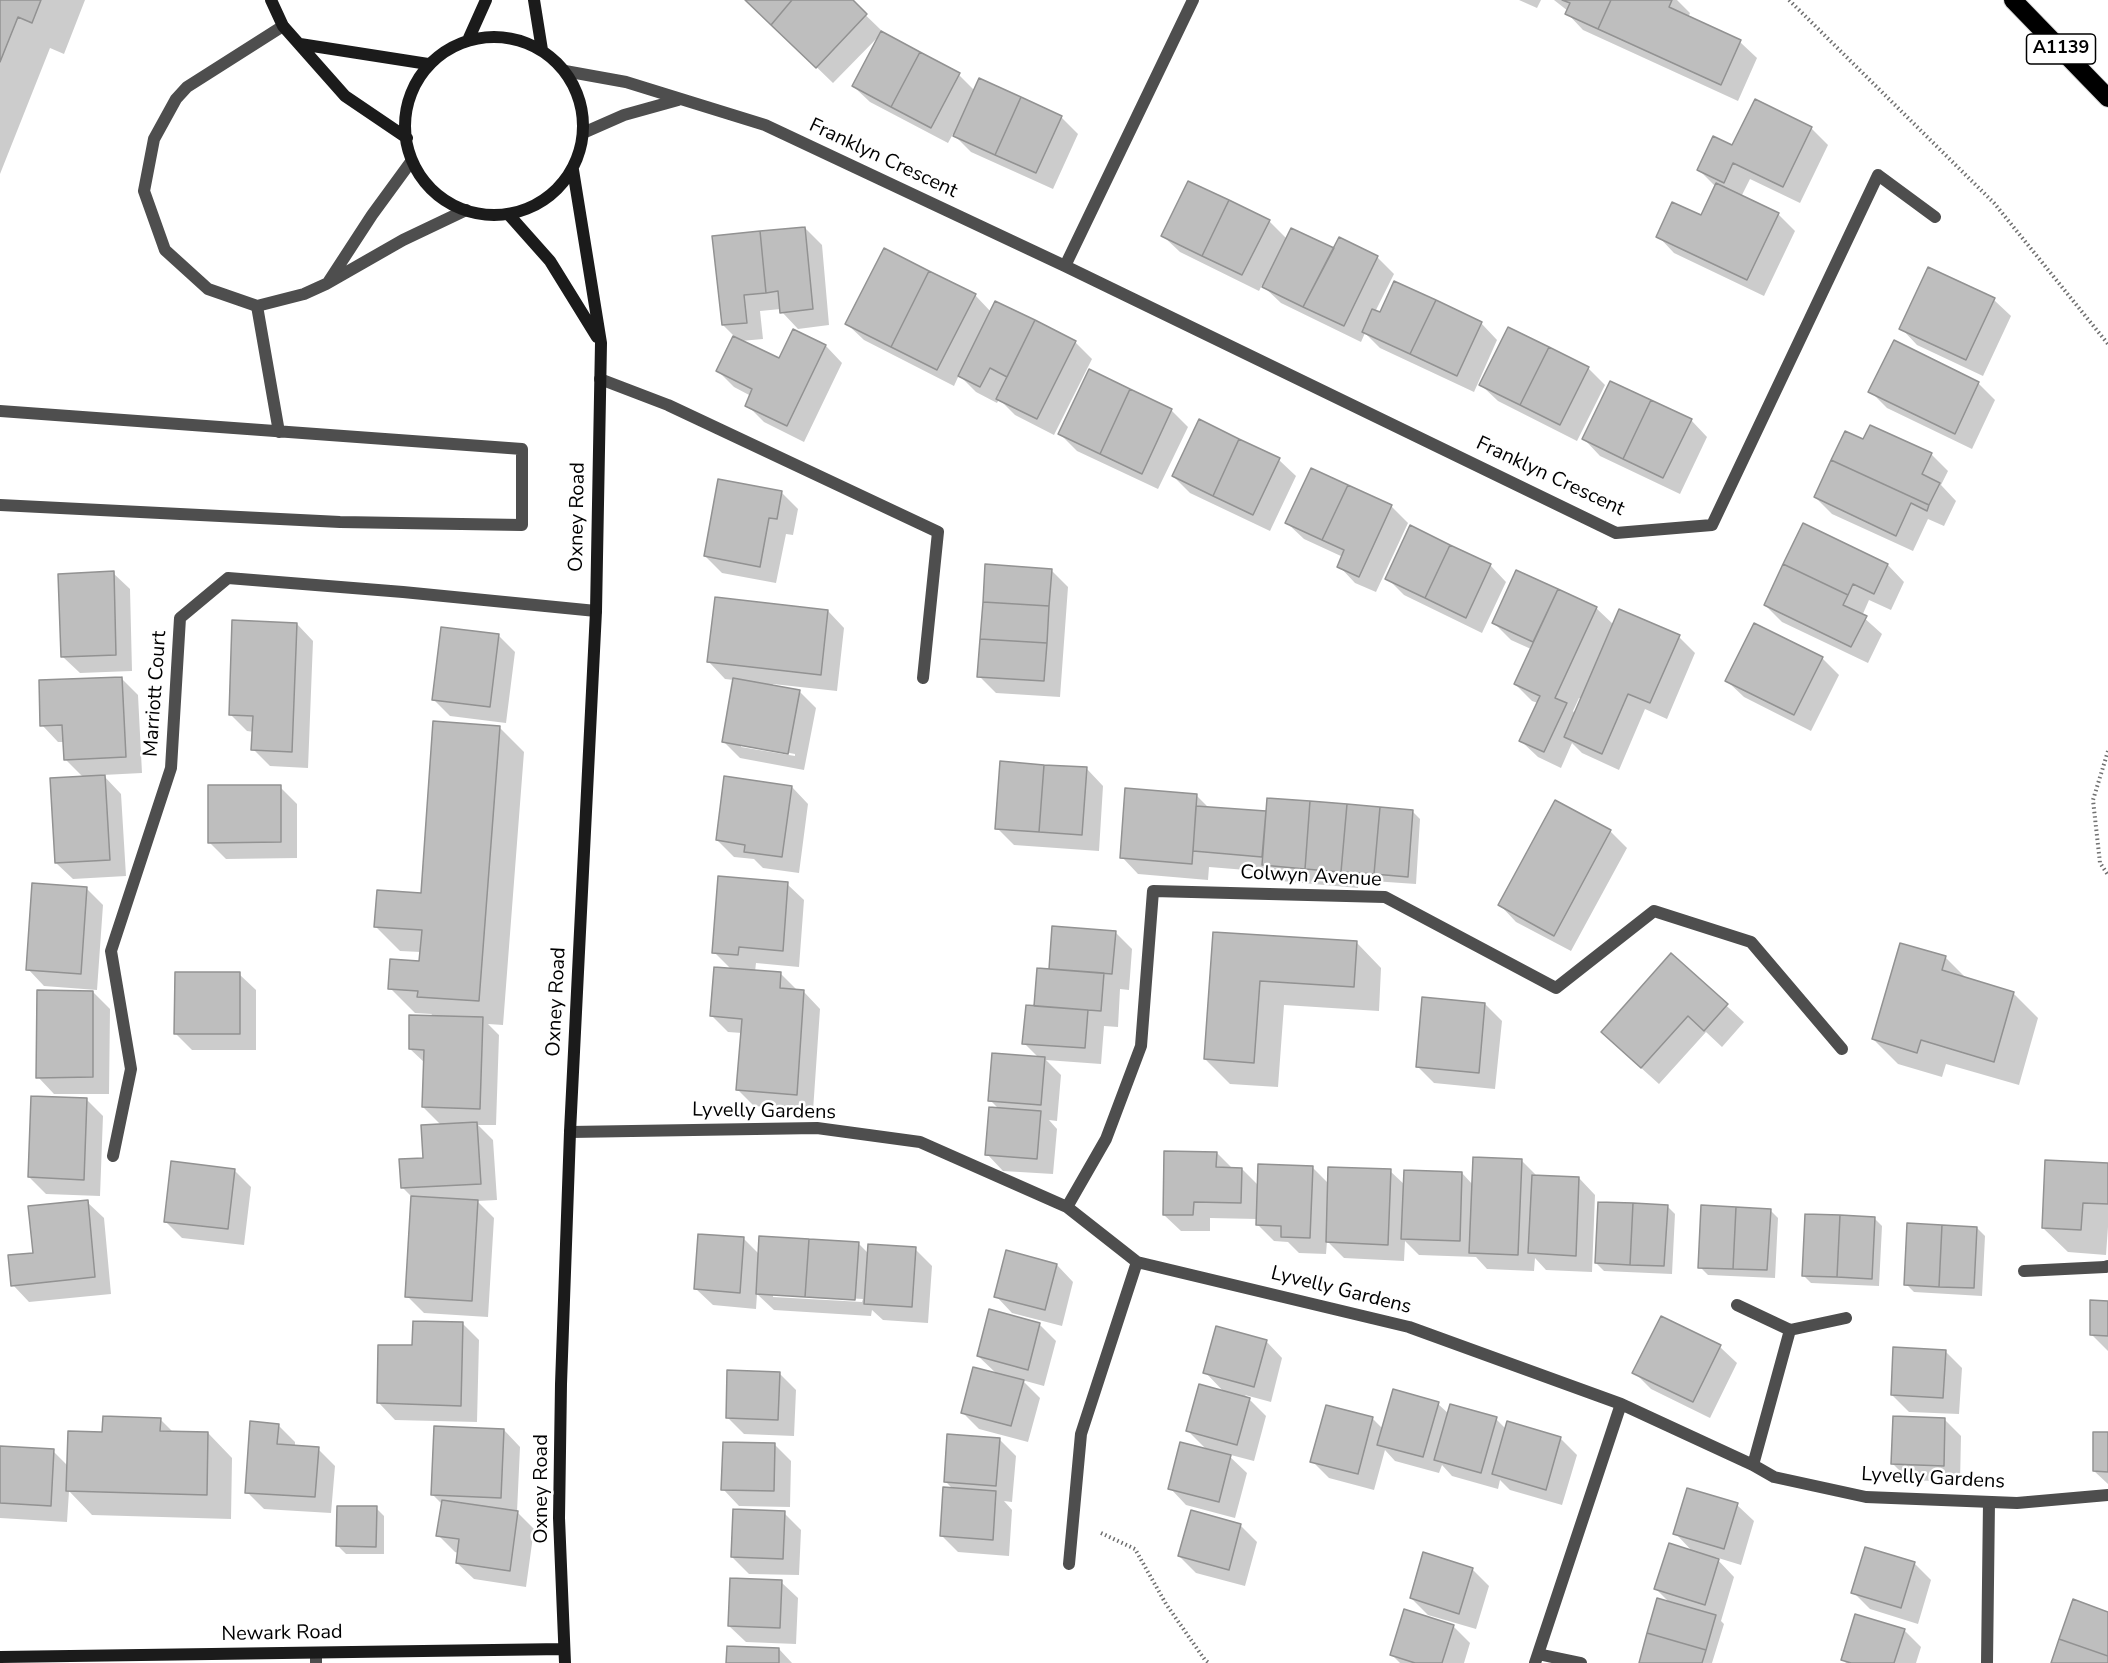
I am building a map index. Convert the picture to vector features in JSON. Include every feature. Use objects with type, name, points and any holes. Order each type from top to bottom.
[{"type":"highway","name":"A1139","points":[[2013,0],[2108,98]]},
{"type":"street","points":[[271,0],[283,26],[345,96],[407,138]]},
{"type":"street","points":[[469,38],[486,0]]},
{"type":"street","points":[[534,0],[542,50]]},
{"type":"street","points":[[1065,266],[1192,0]]},
{"type":"street","points":[[283,26],[187,87],[176,99],[154,139],[144,191],[165,250],[208,289],[257,306],[304,294],[326,284],[403,240],[466,210]]},
{"type":"street","points":[[495,37],[520,40],[542,50],[565,71],[580,99],[584,122],[582,145],[573,170],[555,193],[531,208],[510,216],[466,210],[450,204],[430,189],[410,163],[407,138],[412,92],[418,76],[428,64],[454,44],[469,38],[472,40],[495,37]]},
{"type":"street","points":[[300,44],[428,64]]},
{"type":"street","name":"Franklyn Crescent","points":[[565,71],[626,82],[765,125],[1065,266],[1616,532],[1712,525],[1878,174],[1935,217]]},
{"type":"street","points":[[583,133],[624,115],[679,100]]},
{"type":"street","points":[[326,284],[410,163]]},
{"type":"street","name":"Oxney Road","points":[[565,1663],[559,1518],[561,1372],[570,1132],[596,611],[601,343],[573,170]]},
{"type":"street","points":[[510,216],[550,261],[601,343]]},
{"type":"street","points":[[257,306],[279,432]]},
{"type":"street","points":[[600,379],[668,405],[938,532],[923,678]]},
{"type":"street","points":[[0,411],[522,449],[522,525],[340,522],[0,505]]},
{"type":"street","name":"Marriott Court","points":[[113,1156],[131,1070],[111,951],[171,768],[180,618],[228,578],[596,611]]},
{"type":"street","name":"Colwyn Avenue","points":[[1067,1207],[1106,1139],[1141,1046],[1153,891],[1385,897],[1556,988],[1654,911],[1751,942],[1842,1049]]},
{"type":"street","name":"Lyvelly Gardens","points":[[570,1132],[817,1128],[920,1142],[1067,1207],[1137,1262],[1409,1327],[1621,1404],[1774,1477],[1866,1497],[2017,1503],[2108,1496]]},
{"type":"street","points":[[1069,1564],[1081,1434],[1137,1262]]},
{"type":"street","points":[[2024,1271],[2106,1267]]},
{"type":"street","points":[[1737,1305],[1790,1330],[1846,1318]]},
{"type":"street","points":[[1753,1465],[1790,1330]]},
{"type":"street","points":[[1581,1663],[1537,1659],[1621,1404]]},
{"type":"street","points":[[1987,1663],[1989,1502]]},
{"type":"street","name":"Newark Road","points":[[0,1657],[316,1658],[564,1649]]},
{"type":"path","points":[[1789,0],[1994,203],[2108,344]]},
{"type":"path","points":[[2108,751],[2093,800],[2100,863],[2108,875]]},
{"type":"path","points":[[1074,1519],[1135,1550],[1166,1604],[1209,1663]]},
{"type":"building","points":[[0,0],[41,0],[32,23],[18,17],[0,62]]},
{"type":"building","points":[[745,0],[792,0],[771,25]]},
{"type":"building","points":[[792,0],[853,0],[867,14],[816,68],[771,25]]},
{"type":"building","points":[[1562,0],[1611,0],[1598,29],[1565,14],[1570,3]]},
{"type":"building","points":[[1611,0],[1672,0],[1669,7],[1741,40],[1721,85],[1598,29]]},
{"type":"building","points":[[881,31],[920,52],[891,107],[852,86]]},
{"type":"building","points":[[920,52],[960,73],[931,128],[891,107]]},
{"type":"building","points":[[979,78],[1021,97],[995,155],[953,136]]},
{"type":"building","points":[[1021,97],[1062,116],[1036,173],[995,155]]},
{"type":"building","points":[[1755,99],[1812,127],[1783,187],[1733,163],[1724,183],[1697,170],[1713,136],[1732,145]]},
{"type":"building","points":[[1188,181],[1229,200],[1202,256],[1161,236]]},
{"type":"building","points":[[1716,183],[1779,213],[1747,280],[1656,237],[1672,202],[1701,215]]},
{"type":"building","points":[[1229,200],[1270,220],[1242,275],[1202,256]]},
{"type":"building","points":[[805,227],[813,309],[780,313],[778,291],[766,293],[760,231]]},
{"type":"building","points":[[1291,228],[1334,248],[1303,307],[1262,287]]},
{"type":"building","points":[[760,231],[766,293],[744,295],[747,323],[722,325],[712,236]]},
{"type":"building","points":[[1339,237],[1378,256],[1344,326],[1303,307]]},
{"type":"building","points":[[884,248],[929,271],[891,347],[845,324]]},
{"type":"building","points":[[1928,267],[1995,298],[1966,360],[1899,329]]},
{"type":"building","points":[[929,271],[976,294],[937,370],[891,347]]},
{"type":"building","points":[[1394,281],[1436,300],[1410,354],[1362,332],[1372,309],[1380,312]]},
{"type":"building","points":[[1436,300],[1482,322],[1457,376],[1410,354]]},
{"type":"building","points":[[995,301],[1035,320],[1007,377],[990,368],[980,387],[958,376]]},
{"type":"building","points":[[1035,320],[1076,341],[1037,419],[996,399]]},
{"type":"building","points":[[1508,327],[1549,347],[1520,405],[1479,385]]},
{"type":"building","points":[[793,329],[826,345],[787,426],[745,406],[752,389],[716,371],[733,336],[779,358]]},
{"type":"building","points":[[1894,340],[1979,382],[1955,434],[1868,392]]},
{"type":"building","points":[[1549,347],[1589,367],[1560,425],[1520,405]]},
{"type":"building","points":[[1089,369],[1130,389],[1100,454],[1058,434]]},
{"type":"building","points":[[1610,381],[1651,400],[1623,459],[1582,439]]},
{"type":"building","points":[[1130,389],[1172,409],[1142,474],[1100,454]]},
{"type":"building","points":[[1651,400],[1692,419],[1663,478],[1623,459]]},
{"type":"building","points":[[1199,419],[1239,439],[1213,496],[1172,476]]},
{"type":"building","points":[[1870,425],[1932,453],[1922,474],[1940,483],[1929,505],[1831,460],[1845,431],[1863,439]]},
{"type":"building","points":[[1239,439],[1280,458],[1253,515],[1213,496]]},
{"type":"building","points":[[1831,460],[1929,505],[1927,511],[1911,503],[1896,536],[1814,497]]},
{"type":"building","points":[[1311,468],[1348,485],[1322,540],[1285,523]]},
{"type":"building","points":[[718,479],[782,491],[777,519],[769,518],[760,567],[704,556]]},
{"type":"building","points":[[1348,485],[1392,505],[1359,577],[1337,567],[1344,550],[1322,540]]},
{"type":"building","points":[[1803,523],[1888,564],[1874,594],[1853,584],[1848,595],[1783,564]]},
{"type":"building","points":[[1410,525],[1450,545],[1425,598],[1385,579]]},
{"type":"building","points":[[1450,545],[1491,564],[1466,618],[1425,598]]},
{"type":"building","points":[[985,564],[1052,569],[1049,606],[983,602]]},
{"type":"building","points":[[1783,564],[1848,595],[1843,605],[1867,616],[1851,647],[1764,605]]},
{"type":"building","points":[[1516,570],[1558,589],[1533,642],[1492,623]]},
{"type":"building","points":[[114,571],[116,655],[61,657],[58,574]]},
{"type":"building","points":[[1558,589],[1597,607],[1555,698],[1567,703],[1544,752],[1519,741],[1540,696],[1514,684]]},
{"type":"building","points":[[715,597],[828,610],[821,675],[707,662]]},
{"type":"building","points":[[983,602],[1049,606],[1047,643],[980,639]]},
{"type":"building","points":[[1619,609],[1680,635],[1650,703],[1628,694],[1602,754],[1564,737]]},
{"type":"building","points":[[232,620],[297,623],[292,752],[251,750],[253,716],[229,715]]},
{"type":"building","points":[[1754,623],[1823,657],[1794,715],[1725,681]]},
{"type":"building","points":[[441,627],[499,634],[490,707],[432,700]]},
{"type":"building","points":[[980,639],[1047,643],[1044,681],[977,677]]},
{"type":"building","points":[[122,677],[126,757],[64,760],[62,725],[40,726],[39,680]]},
{"type":"building","points":[[733,678],[800,690],[788,754],[722,742]]},
{"type":"building","points":[[433,721],[500,726],[479,1001],[417,997],[418,991],[388,989],[390,959],[419,961],[422,930],[374,927],[377,890],[421,893]]},
{"type":"building","points":[[1000,761],[1044,765],[1039,832],[995,829]]},
{"type":"building","points":[[1044,765],[1087,767],[1082,835],[1039,832]]},
{"type":"building","points":[[105,775],[110,860],[55,863],[50,778]]},
{"type":"building","points":[[724,776],[792,786],[782,857],[744,852],[745,845],[716,840]]},
{"type":"building","points":[[208,785],[281,785],[281,842],[208,843]]},
{"type":"building","points":[[1125,788],[1197,794],[1192,864],[1120,858]]},
{"type":"building","points":[[1267,798],[1310,801],[1305,869],[1262,865]]},
{"type":"building","points":[[1555,800],[1611,830],[1554,936],[1498,905]]},
{"type":"building","points":[[1310,801],[1347,804],[1341,872],[1305,869]]},
{"type":"building","points":[[1347,804],[1380,807],[1374,874],[1341,872]]},
{"type":"building","points":[[1196,806],[1266,811],[1262,857],[1193,851]]},
{"type":"building","points":[[1380,807],[1413,810],[1408,877],[1374,874]]},
{"type":"building","points":[[718,876],[788,882],[783,951],[739,947],[738,955],[712,953]]},
{"type":"building","points":[[32,883],[87,887],[81,974],[26,970]]},
{"type":"building","points":[[1052,926],[1116,931],[1112,974],[1049,969]]},
{"type":"building","points":[[1213,932],[1357,941],[1354,987],[1260,981],[1254,1063],[1204,1059]]},
{"type":"building","points":[[1900,943],[1946,956],[1942,970],[2014,992],[1994,1062],[1921,1040],[1917,1053],[1872,1039]]},
{"type":"building","points":[[1671,953],[1728,1004],[1704,1031],[1688,1016],[1641,1068],[1601,1032]]},
{"type":"building","points":[[714,967],[781,972],[780,988],[804,990],[797,1095],[736,1090],[742,1019],[710,1016]]},
{"type":"building","points":[[1037,968],[1104,973],[1101,1011],[1034,1006]]},
{"type":"building","points":[[175,972],[240,972],[240,1034],[174,1034]]},
{"type":"building","points":[[37,990],[93,991],[93,1077],[36,1078]]},
{"type":"building","points":[[1422,997],[1485,1003],[1479,1073],[1416,1067]]},
{"type":"building","points":[[1026,1005],[1088,1010],[1085,1048],[1022,1044]]},
{"type":"building","points":[[409,1015],[483,1017],[480,1109],[422,1107],[424,1050],[409,1049]]},
{"type":"building","points":[[992,1053],[1045,1057],[1041,1105],[988,1101]]},
{"type":"building","points":[[31,1096],[87,1098],[84,1180],[28,1177]]},
{"type":"building","points":[[989,1107],[1041,1111],[1037,1159],[985,1155]]},
{"type":"building","points":[[477,1122],[481,1184],[401,1188],[399,1159],[423,1158],[421,1125]]},
{"type":"building","points":[[1164,1151],[1217,1152],[1216,1167],[1242,1168],[1241,1203],[1194,1202],[1193,1215],[1163,1215]]},
{"type":"building","points":[[1473,1157],[1522,1159],[1518,1255],[1469,1253]]},
{"type":"building","points":[[2045,1160],[2108,1163],[2108,1204],[2083,1203],[2081,1230],[2042,1228]]},
{"type":"building","points":[[171,1161],[235,1169],[228,1229],[164,1222]]},
{"type":"building","points":[[1258,1164],[1313,1166],[1310,1238],[1281,1237],[1281,1226],[1256,1225]]},
{"type":"building","points":[[1328,1167],[1391,1169],[1388,1245],[1326,1242]]},
{"type":"building","points":[[1404,1170],[1462,1172],[1460,1241],[1401,1239]]},
{"type":"building","points":[[1532,1175],[1579,1177],[1576,1256],[1528,1253]]},
{"type":"building","points":[[411,1196],[478,1200],[472,1301],[405,1297]]},
{"type":"building","points":[[88,1200],[95,1277],[11,1286],[8,1255],[33,1253],[28,1206]]},
{"type":"building","points":[[1598,1202],[1633,1203],[1630,1265],[1595,1263]]},
{"type":"building","points":[[1633,1203],[1668,1205],[1664,1266],[1630,1265]]},
{"type":"building","points":[[1701,1205],[1736,1207],[1733,1269],[1698,1268]]},
{"type":"building","points":[[1736,1207],[1771,1209],[1767,1270],[1733,1269]]},
{"type":"building","points":[[1805,1214],[1840,1215],[1837,1277],[1802,1276]]},
{"type":"building","points":[[1840,1215],[1875,1217],[1872,1279],[1837,1277]]},
{"type":"building","points":[[1907,1223],[1942,1225],[1939,1287],[1904,1285]]},
{"type":"building","points":[[1942,1225],[1977,1227],[1974,1288],[1939,1287]]},
{"type":"building","points":[[698,1234],[744,1237],[740,1293],[694,1289]]},
{"type":"building","points":[[759,1236],[809,1239],[805,1297],[756,1294]]},
{"type":"building","points":[[809,1239],[859,1242],[855,1300],[805,1297]]},
{"type":"building","points":[[868,1244],[916,1247],[912,1307],[864,1304]]},
{"type":"building","points":[[1006,1250],[1057,1264],[1045,1310],[994,1297]]},
{"type":"building","points":[[2090,1300],[2108,1301],[2108,1336],[2090,1335]]},
{"type":"building","points":[[989,1309],[1040,1323],[1028,1370],[977,1356]]},
{"type":"building","points":[[1661,1316],[1721,1345],[1693,1402],[1632,1373]]},
{"type":"building","points":[[413,1321],[463,1322],[461,1406],[377,1403],[378,1345],[412,1345]]},
{"type":"building","points":[[1216,1326],[1267,1340],[1254,1387],[1203,1373]]},
{"type":"building","points":[[1893,1347],[1946,1350],[1943,1398],[1891,1395]]},
{"type":"building","points":[[973,1367],[1024,1380],[1011,1426],[961,1413]]},
{"type":"building","points":[[727,1370],[780,1372],[778,1420],[726,1418]]},
{"type":"building","points":[[1199,1384],[1250,1398],[1237,1445],[1186,1431]]},
{"type":"building","points":[[1393,1389],[1439,1402],[1423,1457],[1377,1445]]},
{"type":"building","points":[[1450,1404],[1497,1417],[1481,1473],[1434,1460]]},
{"type":"building","points":[[1326,1405],[1373,1417],[1358,1474],[1310,1462]]},
{"type":"building","points":[[103,1416],[161,1418],[160,1431],[208,1432],[207,1495],[66,1491],[68,1431],[102,1432]]},
{"type":"building","points":[[1893,1416],[1945,1418],[1944,1466],[1891,1464]]},
{"type":"building","points":[[250,1421],[279,1424],[277,1444],[319,1447],[315,1497],[245,1493]]},
{"type":"building","points":[[1507,1421],[1561,1437],[1546,1490],[1492,1474]]},
{"type":"building","points":[[434,1426],[504,1429],[501,1498],[431,1495]]},
{"type":"building","points":[[2093,1432],[2108,1432],[2108,1472],[2093,1471]]},
{"type":"building","points":[[947,1434],[1000,1438],[996,1486],[944,1482]]},
{"type":"building","points":[[723,1442],[775,1443],[774,1491],[721,1490]]},
{"type":"building","points":[[1180,1442],[1231,1455],[1219,1502],[1168,1489]]},
{"type":"building","points":[[0,1446],[54,1449],[51,1506],[0,1503]]},
{"type":"building","points":[[943,1487],[996,1491],[993,1540],[940,1536]]},
{"type":"building","points":[[1687,1488],[1738,1503],[1724,1549],[1673,1534]]},
{"type":"building","points":[[442,1500],[518,1511],[510,1571],[456,1563],[459,1539],[436,1536]]},
{"type":"building","points":[[337,1506],[377,1506],[376,1547],[336,1546]]},
{"type":"building","points":[[733,1509],[785,1511],[783,1559],[731,1557]]},
{"type":"building","points":[[1191,1510],[1241,1524],[1229,1570],[1178,1556]]},
{"type":"building","points":[[1669,1543],[1719,1559],[1705,1605],[1654,1589]]},
{"type":"building","points":[[1865,1547],[1915,1562],[1901,1608],[1851,1593]]},
{"type":"building","points":[[1423,1552],[1473,1568],[1459,1614],[1410,1598]]},
{"type":"building","points":[[730,1578],[782,1580],[780,1628],[728,1626]]},
{"type":"building","points":[[1657,1598],[1716,1615],[1706,1650],[1647,1633]]},
{"type":"building","points":[[2073,1599],[2108,1612],[2108,1656],[2059,1639]]},
{"type":"building","points":[[1404,1609],[1454,1625],[1442,1663],[1415,1663],[1390,1655]]},
{"type":"building","points":[[1855,1614],[1905,1629],[1894,1663],[1851,1663],[1841,1660]]},
{"type":"building","points":[[1647,1633],[1706,1650],[1702,1663],[1639,1663]]},
{"type":"building","points":[[2059,1639],[2108,1656],[2108,1663],[2051,1663]]},
{"type":"building","points":[[727,1646],[779,1648],[779,1663],[726,1663]]}]
